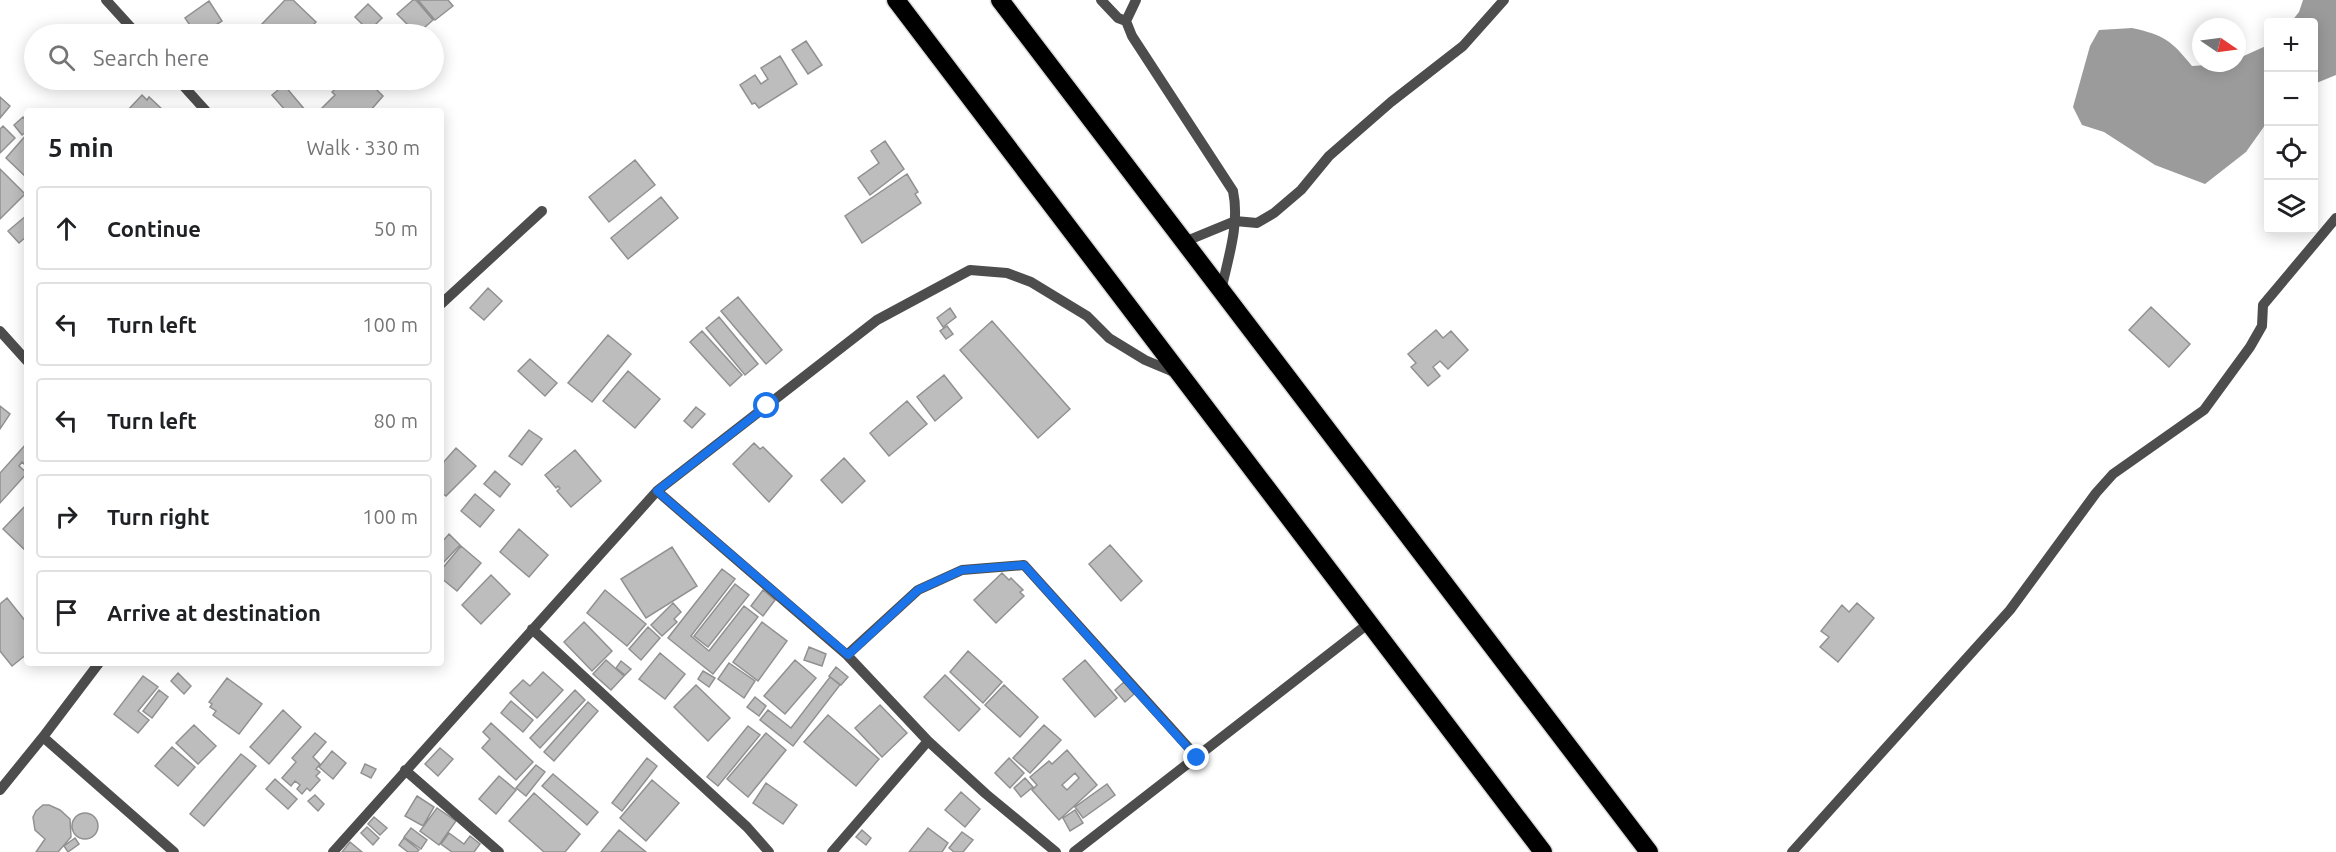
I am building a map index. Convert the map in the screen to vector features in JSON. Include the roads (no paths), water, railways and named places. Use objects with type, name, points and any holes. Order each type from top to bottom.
[{"type":"highway","points":[[896,0],[1543,852]]},
{"type":"highway","points":[[1000,0],[1649,852]]},
{"type":"street","points":[[106,0],[128,24]]},
{"type":"street","points":[[1101,0],[1118,18],[1126,21]]},
{"type":"street","points":[[1136,0],[1126,21],[1132,36],[1233,191],[1236,207],[1235,221],[1221,291]]},
{"type":"street","points":[[1184,242],[1235,221],[1257,222],[1267,219],[1301,190],[1329,156],[1391,102],[1463,45],[1504,0]]},
{"type":"street","points":[[187,90],[203,108]]},
{"type":"street","points":[[444,301],[542,211]]},
{"type":"street","points":[[1792,852],[2010,610],[2096,493],[2113,474],[2204,410],[2262,326],[2263,305],[2336,218]]},
{"type":"street","points":[[333,852],[657,491],[877,320],[970,270],[1007,273],[1031,282],[1087,316],[1109,338],[1145,360],[1182,376]]},
{"type":"street","points":[[0,331],[24,358]]},
{"type":"street","points":[[657,491],[848,655],[928,741],[986,794],[1056,852]]},
{"type":"street","points":[[848,655],[918,590],[962,570],[1024,565],[1197,758]]},
{"type":"street","points":[[1074,852],[1369,623]]},
{"type":"street","points":[[532,629],[747,827],[769,852]]},
{"type":"street","points":[[0,790],[43,738],[97,666]]},
{"type":"street","points":[[43,738],[174,852]]},
{"type":"street","points":[[832,852],[928,741]]},
{"type":"street","points":[[405,770],[499,852]]}]
